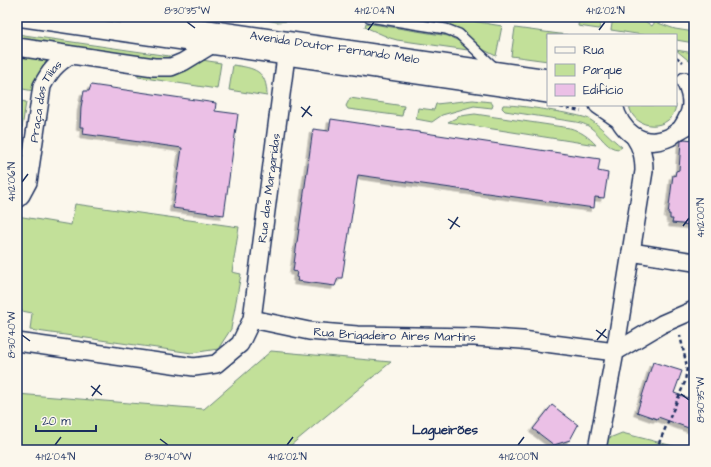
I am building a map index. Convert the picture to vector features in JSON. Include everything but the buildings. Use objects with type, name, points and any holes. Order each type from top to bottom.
[{"type":"street","name":"Avenida Doutor Fernando Melo","points":[[17,17],[547,94]]},
{"type":"street","name":"Avenida Doutor Fernando Melo","points":[[125,17],[165,20],[547,78]]},
{"type":"street","points":[[17,47],[154,67],[171,67],[183,62],[211,45]]},
{"type":"street","name":"Praça das Tílias","points":[[17,199],[22,195],[28,182],[42,86],[48,74],[56,64],[70,55]]},
{"type":"street","name":"Rua das Margaridas","points":[[252,319],[286,56]]},
{"type":"street","points":[[644,171],[648,160],[657,146],[682,130],[688,118],[691,105],[690,93],[685,80]]},
{"type":"street","points":[[598,444],[615,352],[644,171],[644,158],[641,146],[634,136],[624,128],[616,111],[601,106]]},
{"type":"street","points":[[634,136],[645,140],[658,140],[682,130]]},
{"type":"street","points":[[631,252],[694,262]]},
{"type":"street","points":[[615,352],[675,318],[694,310]]},
{"type":"street","points":[[17,342],[194,367],[216,364],[240,344],[252,319]]},
{"type":"street","name":"Rua Brigadeiro Aires Martins","points":[[252,319],[309,331],[357,335],[474,337],[515,340],[615,352]]},
{"type":"lane","points":[[369,17],[446,29],[459,34],[498,70]]},
{"type":"path","points":[[656,450],[685,382],[687,367],[675,318]]},
{"type":"green space","points":[[249,17],[313,17],[313,19],[277,22]]},
{"type":"green space","points":[[414,17],[448,17],[502,26],[496,56],[482,49],[458,28],[446,23]]},
{"type":"green space","points":[[579,17],[604,17],[603,23],[601,23],[599,29],[578,26]]},
{"type":"green space","points":[[613,17],[642,17],[642,19],[652,26],[655,22],[675,29],[694,32],[694,43],[677,40],[677,34],[637,34],[611,30]]},
{"type":"green space","points":[[366,23],[448,36],[461,42],[468,50],[397,40],[365,27]]},
{"type":"green space","points":[[515,28],[560,34],[547,34],[547,61],[511,56]]},
{"type":"green space","points":[[17,34],[176,57],[165,61],[17,41]]},
{"type":"green space","points":[[677,50],[694,53],[694,65],[677,51]]},
{"type":"green space","points":[[17,53],[48,59],[39,74],[34,91],[17,88]]},
{"type":"green space","points":[[202,60],[221,63],[217,89],[138,77],[138,71]]},
{"type":"green space","points":[[233,65],[247,67],[258,72],[265,81],[267,96],[229,90]]},
{"type":"green space","points":[[350,98],[404,106],[402,116],[348,109],[346,106]]},
{"type":"green space","points":[[17,100],[26,102],[17,161]]},
{"type":"green space","points":[[473,100],[491,102],[493,105],[492,108],[474,106],[442,115],[432,122],[416,119],[418,108],[434,110],[436,104]]},
{"type":"green space","points":[[503,105],[546,110],[589,119],[598,125],[622,147],[619,149],[611,147],[595,131],[584,124],[505,111],[502,108]]},
{"type":"green space","points":[[629,106],[676,106],[673,114],[668,120],[661,124],[645,124],[632,114]]},
{"type":"green space","points":[[475,114],[570,128],[584,135],[596,145],[448,122],[460,116]]},
{"type":"green space","points":[[75,204],[239,227],[232,272],[241,274],[231,329],[218,349],[192,353],[30,330],[32,313],[17,310],[17,216],[71,225]]},
{"type":"green space","points":[[271,351],[391,362],[285,450],[17,450],[17,394],[204,409]]},
{"type":"green space","points":[[622,433],[689,450],[579,450]]},
{"type":"district","name":"Lagueirões","points":[[445,430]]}]
